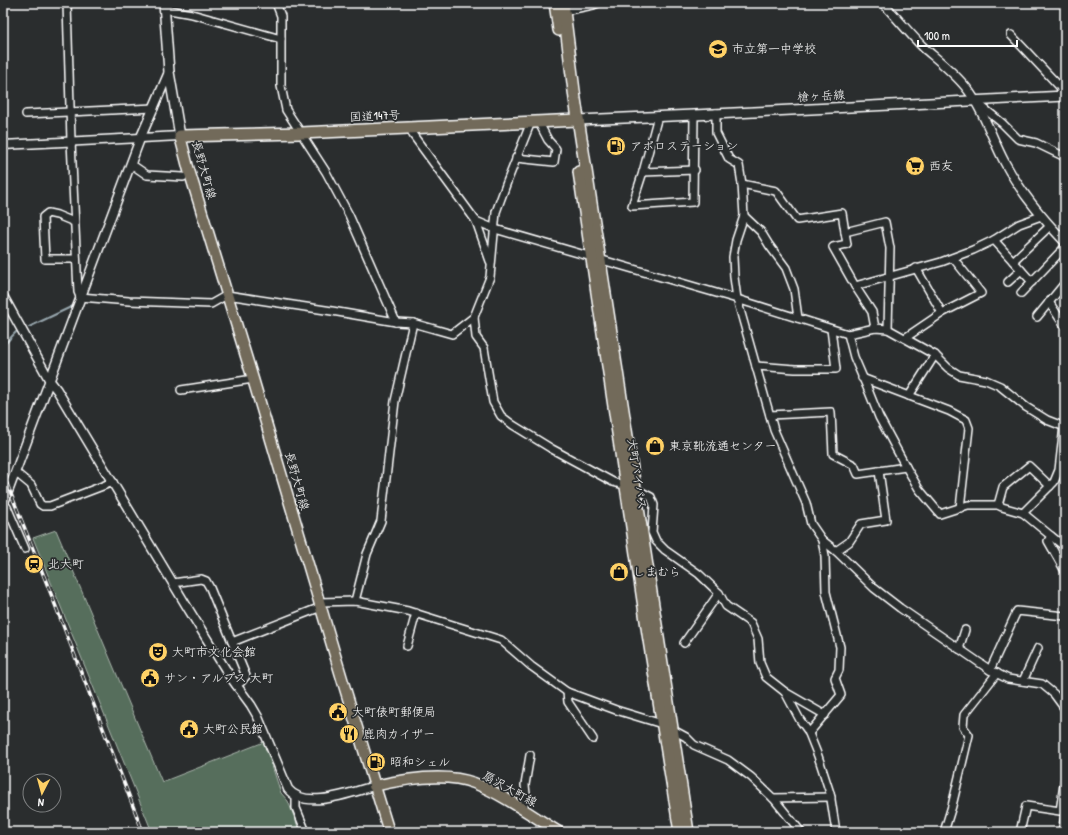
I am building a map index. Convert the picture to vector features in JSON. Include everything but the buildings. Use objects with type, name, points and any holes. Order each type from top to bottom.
[{"type":"highway","points":[[555,3],[575,120]]},
{"type":"highway","points":[[563,7],[575,120]]},
{"type":"highway","name":"国道147号","points":[[180,136],[301,133],[575,120]]},
{"type":"highway","name":"大町バイパス","points":[[575,120],[667,726],[680,832]]},
{"type":"highway","name":"大町バイパス","points":[[667,726],[688,832]]},
{"type":"main road","points":[[164,6],[169,72],[180,136]]},
{"type":"main road","name":"槍ヶ岳線","points":[[575,120],[1064,96]]},
{"type":"main road","name":"長野大町線","points":[[180,136],[188,167],[228,295],[389,832]]},
{"type":"main road","name":"扇沢大町線","points":[[374,786],[415,778],[446,778],[473,783],[501,796],[559,832]]},
{"type":"street","points":[[67,3],[74,222],[78,292],[80,297]]},
{"type":"street","points":[[276,3],[281,16],[281,86],[286,110],[326,172],[349,215],[396,322]]},
{"type":"street","points":[[563,7],[593,5],[598,3]]},
{"type":"street","points":[[883,3],[918,42],[960,80],[974,100],[1004,162],[1017,184],[1041,216],[1065,242]]},
{"type":"street","points":[[164,6],[281,39]]},
{"type":"street","points":[[1011,35],[1060,87],[1064,96]]},
{"type":"street","points":[[25,549],[7,507],[3,504],[140,139],[169,72]]},
{"type":"street","points":[[974,100],[997,118],[1018,139],[1036,143],[1065,157]]},
{"type":"street","points":[[26,114],[154,108]]},
{"type":"street","points":[[716,113],[716,133],[729,160],[739,165],[742,184],[744,216],[736,240],[733,257],[737,299],[774,430],[806,503],[810,524],[822,540],[836,551],[874,588],[900,608],[994,672],[1008,679],[1042,684],[1054,694],[1065,709]]},
{"type":"street","points":[[658,116],[632,206],[693,202],[695,170],[694,115]]},
{"type":"street","points":[[516,158],[554,162],[556,149],[535,121],[516,158],[496,212],[490,277],[474,317],[476,337],[484,348],[493,402],[501,416],[552,449],[613,482],[630,487],[651,497],[653,501],[652,532],[656,541],[665,550],[699,574],[719,593],[726,606],[751,623],[758,639],[760,663],[766,677],[786,692],[825,715]]},
{"type":"street","points":[[410,127],[413,135],[476,221],[491,263]]},
{"type":"street","points":[[3,145],[180,136]]},
{"type":"street","points":[[131,164],[147,175],[183,176]]},
{"type":"street","points":[[643,172],[695,170]]},
{"type":"street","points":[[742,184],[776,191],[797,220],[842,213],[847,244],[833,247],[855,286],[872,312],[875,328]]},
{"type":"street","points":[[74,222],[48,213],[44,217],[45,259],[76,259]]},
{"type":"street","points":[[744,216],[762,232],[769,245],[786,268],[794,289],[798,318]]},
{"type":"street","points":[[855,286],[953,258],[994,240],[1019,224],[1041,216]]},
{"type":"street","points":[[476,221],[495,229],[737,299],[848,334],[875,328],[888,329],[935,355],[948,368],[959,375],[986,380],[1000,386],[1026,407],[1047,420],[1064,426],[1059,470],[1054,482],[1023,513]]},
{"type":"street","points":[[845,232],[885,222],[890,248],[888,329]]},
{"type":"street","points":[[1013,261],[1050,226]]},
{"type":"street","points":[[994,240],[1032,282]]},
{"type":"street","points":[[1021,293],[1065,247]]},
{"type":"street","points":[[905,338],[942,313],[981,293],[953,258]]},
{"type":"street","points":[[916,268],[942,313]]},
{"type":"street","points":[[1008,282],[1021,270]]},
{"type":"street","points":[[1037,317],[1065,283]]},
{"type":"street","points":[[80,297],[129,301],[211,304],[228,295],[396,322],[413,323],[452,334],[474,317]]},
{"type":"street","points":[[3,296],[50,381],[57,390],[236,685],[258,717],[288,790],[296,797],[310,799],[331,798],[374,786]]},
{"type":"street","points":[[1049,302],[1064,325]]},
{"type":"street","points":[[355,601],[367,554],[381,522],[395,401],[413,323]]},
{"type":"street","points":[[756,366],[795,369],[836,369],[831,329]]},
{"type":"street","points":[[848,334],[854,357],[878,417],[919,489],[940,514],[968,505],[998,504],[1002,508],[1023,513],[1065,547]]},
{"type":"street","points":[[910,396],[935,355]]},
{"type":"street","points":[[862,378],[949,411],[966,420],[969,428],[960,508]]},
{"type":"street","points":[[181,390],[253,379]]},
{"type":"street","points":[[770,415],[831,412],[833,454],[854,465],[858,474],[906,468]]},
{"type":"street","points":[[998,504],[1003,487],[1028,466],[1050,486]]},
{"type":"street","points":[[836,551],[849,542],[861,524],[886,520],[879,471]]},
{"type":"street","points":[[15,474],[31,485],[36,492],[40,504],[45,506],[50,506],[113,482]]},
{"type":"street","points":[[1052,536],[1048,541],[1065,571]]},
{"type":"street","points":[[809,734],[841,695],[836,678],[839,670],[840,647],[826,592],[825,556],[822,540]]},
{"type":"street","points":[[173,583],[202,579],[206,581],[246,676],[236,685]]},
{"type":"street","points":[[684,643],[719,593]]},
{"type":"street","points":[[232,642],[320,604],[355,601],[416,613],[501,640],[530,666],[567,692],[616,710],[667,726],[686,737],[694,745],[728,760],[773,798],[801,832]]},
{"type":"street","points":[[944,832],[952,806],[969,734],[963,727],[964,715],[994,672],[1017,611],[1065,616]]},
{"type":"street","points":[[407,646],[416,613]]},
{"type":"street","points":[[959,649],[965,630]]},
{"type":"street","points":[[1023,681],[1038,648]]},
{"type":"street","points":[[567,692],[568,702],[594,739]]},
{"type":"street","points":[[786,692],[809,734],[818,756],[831,797],[836,832]]},
{"type":"street","points":[[523,810],[530,755]]},
{"type":"street","points":[[1062,832],[1065,778]]},
{"type":"street","points":[[296,797],[296,808],[306,832]]},
{"type":"street","points":[[773,798],[831,797]]},
{"type":"street","points":[[1020,832],[1026,806],[1063,813]]},
{"type":"green space","points":[[56,530],[162,782],[264,742],[281,793],[288,801],[300,832],[152,832],[33,538]]},
{"type":"waterway","points":[[29,327],[73,306]]},
{"type":"waterway","points":[[3,346],[16,332]]},
{"type":"railway","points":[[3,474],[143,832]]},
{"type":"place","name":"市立第一中学校","points":[[718,49]]},
{"type":"place","name":"アポロステーション","points":[[616,146]]},
{"type":"place","name":"西友","points":[[915,166]]},
{"type":"place","name":"東京靴流通センター","points":[[655,446]]},
{"type":"place","name":"北大町","points":[[34,564]]},
{"type":"place","name":"しまむら","points":[[619,572]]},
{"type":"place","name":"大町市文化会館","points":[[158,652]]},
{"type":"place","name":"サン・アルプス 大町","points":[[150,678]]},
{"type":"place","name":"大町俵町郵便局","points":[[338,712]]},
{"type":"place","name":"大町公民館","points":[[189,729]]},
{"type":"place","name":"鹿肉カイザー","points":[[349,734]]},
{"type":"place","name":"昭和シェル","points":[[376,762]]}]
